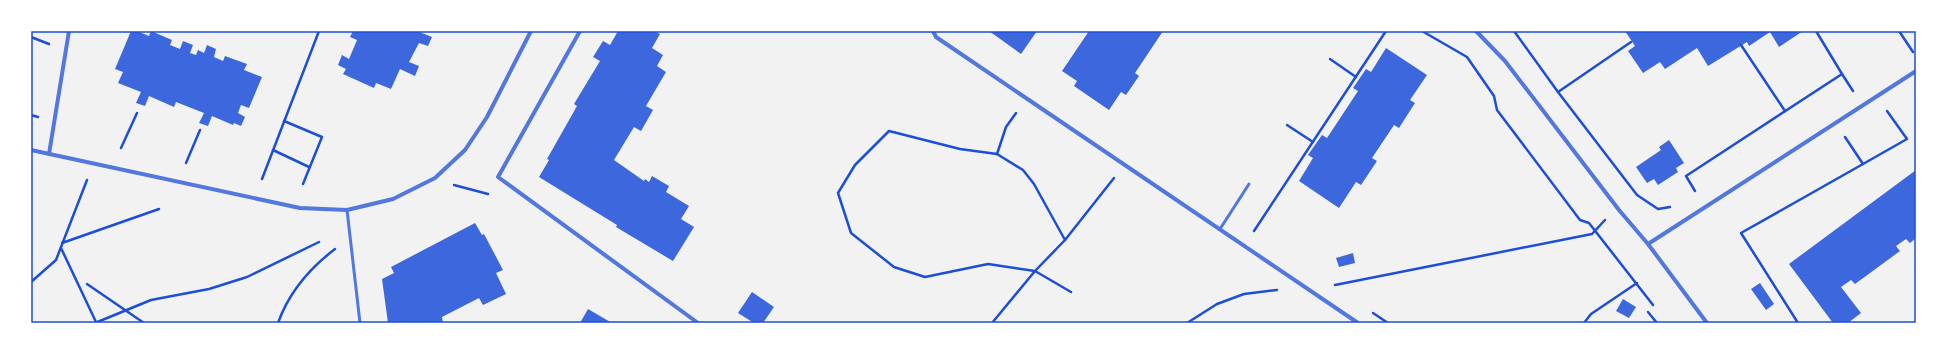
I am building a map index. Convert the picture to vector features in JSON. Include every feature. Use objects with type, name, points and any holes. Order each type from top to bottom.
[{"type":"street","points":[[49,154],[69,31]]},
{"type":"street","points":[[31,150],[300,208],[347,210],[393,199],[435,178],[465,150],[487,117],[531,31]]},
{"type":"street","points":[[580,31],[498,177],[698,323]]},
{"type":"street","points":[[933,31],[936,37],[1026,99],[1358,323]]},
{"type":"street","points":[[1476,31],[1505,61],[1619,210],[1648,244],[1707,323]]},
{"type":"street","points":[[1648,244],[1916,72]]},
{"type":"lane","points":[[1220,229],[1249,184]]},
{"type":"lane","points":[[347,210],[360,323]]},
{"type":"path","points":[[262,179],[318,31]]},
{"type":"path","points":[[1253,233],[1386,31]]},
{"type":"path","points":[[1422,31],[1467,58],[1494,96],[1497,110],[1580,220],[1589,223],[1653,305]]},
{"type":"path","points":[[1519,31],[1515,32],[1558,92],[1638,195],[1658,208],[1672,207]]},
{"type":"path","points":[[1816,31],[1853,92],[1860,87]]},
{"type":"path","points":[[1899,31],[1914,51],[1906,56]]},
{"type":"path","points":[[31,37],[50,44]]},
{"type":"path","points":[[1558,92],[1631,42]]},
{"type":"path","points":[[1741,45],[1785,111]]},
{"type":"path","points":[[1330,60],[1356,77]]},
{"type":"path","points":[[1696,194],[1686,176],[1842,74]]},
{"type":"path","points":[[1798,323],[1741,233],[1907,139],[1877,97]]},
{"type":"path","points":[[997,154],[1006,127],[1026,99]]},
{"type":"path","points":[[120,148],[137,113]]},
{"type":"path","points":[[284,121],[322,137],[303,184]]},
{"type":"path","points":[[1287,125],[1313,142]]},
{"type":"path","points":[[186,162],[200,130]]},
{"type":"path","points":[[1065,240],[1034,184],[1023,170],[997,154],[960,149],[889,131],[855,165],[838,193],[851,233],[894,267],[925,277],[988,264],[1035,271],[1071,292]]},
{"type":"path","points":[[1845,137],[1863,164]]},
{"type":"path","points":[[273,150],[309,167]]},
{"type":"path","points":[[992,323],[1035,271],[1065,240],[1105,191]]},
{"type":"path","points":[[31,282],[56,260],[83,194]]},
{"type":"path","points":[[1338,290],[1332,286],[1592,234],[1604,221],[1638,195]]},
{"type":"path","points":[[62,243],[159,209]]},
{"type":"path","points":[[61,248],[95,323],[151,300],[208,289],[247,277],[319,242]]},
{"type":"path","points":[[278,323],[295,288],[317,262],[338,246]]},
{"type":"path","points":[[1584,323],[1591,314],[1637,283]]},
{"type":"path","points":[[87,284],[144,323]]},
{"type":"path","points":[[1187,323],[1217,304],[1244,294],[1277,290]]},
{"type":"path","points":[[1370,311],[1388,323]]},
{"type":"path","points":[[1648,312],[1657,323]]},
{"type":"building","points":[[131,31],[137,31],[149,36],[151,31],[172,40],[170,45],[180,49],[183,41],[193,45],[190,53],[196,55],[198,50],[204,53],[207,45],[216,49],[214,57],[223,61],[225,56],[247,64],[244,70],[262,77],[249,108],[241,105],[238,113],[245,117],[241,126],[234,123],[233,125],[212,116],[208,126],[199,123],[204,113],[176,102],[174,107],[149,96],[145,106],[136,103],[141,92],[118,83],[123,72],[115,69]]},
{"type":"building","points":[[353,31],[417,31],[432,37],[428,46],[419,43],[409,62],[419,66],[415,76],[400,69],[391,89],[376,83],[374,88],[343,74],[346,69],[338,65],[342,55],[349,59],[357,40],[350,37]]},
{"type":"building","points":[[618,31],[654,31],[660,34],[652,48],[663,55],[657,66],[666,72],[646,106],[653,110],[641,131],[634,127],[614,160],[644,181],[645,179],[649,182],[652,176],[669,186],[666,192],[689,206],[681,219],[694,227],[673,261],[616,227],[617,225],[539,177],[549,160],[547,159],[577,106],[574,104],[600,61],[593,57],[603,41],[610,45]]},
{"type":"building","points":[[989,31],[1037,31],[1021,54]]},
{"type":"building","points":[[1089,31],[1163,31],[1135,73],[1139,76],[1126,95],[1121,92],[1109,110],[1074,86],[1077,81],[1062,71]]},
{"type":"building","points":[[1625,31],[1803,31],[1779,47],[1770,32],[1749,46],[1747,42],[1708,66],[1697,48],[1665,69],[1660,62],[1643,73],[1628,51],[1635,46]]},
{"type":"building","points":[[1386,48],[1427,75],[1410,100],[1415,103],[1399,128],[1394,125],[1372,158],[1377,161],[1361,185],[1356,182],[1339,208],[1299,181],[1313,158],[1308,155],[1322,135],[1327,138],[1358,91],[1353,88],[1366,69],[1371,72]]},
{"type":"building","points":[[1669,140],[1684,163],[1676,168],[1678,172],[1658,185],[1654,179],[1647,183],[1636,167],[1661,150],[1659,147]]},
{"type":"building","points":[[1916,170],[1916,238],[1910,243],[1906,239],[1896,246],[1900,251],[1855,284],[1851,280],[1841,287],[1861,313],[1848,323],[1833,323],[1789,264]]},
{"type":"building","points":[[475,223],[482,235],[484,234],[503,270],[496,273],[506,294],[483,305],[479,298],[442,317],[443,323],[388,323],[382,279],[394,273],[391,267]]},
{"type":"building","points":[[1353,253],[1355,263],[1339,267],[1336,258]]},
{"type":"building","points":[[1760,283],[1774,304],[1766,310],[1751,289]]},
{"type":"building","points":[[752,292],[774,307],[763,323],[754,323],[738,313]]},
{"type":"building","points":[[1623,299],[1636,307],[1629,318],[1616,311]]},
{"type":"building","points":[[588,309],[612,323],[580,323]]}]
